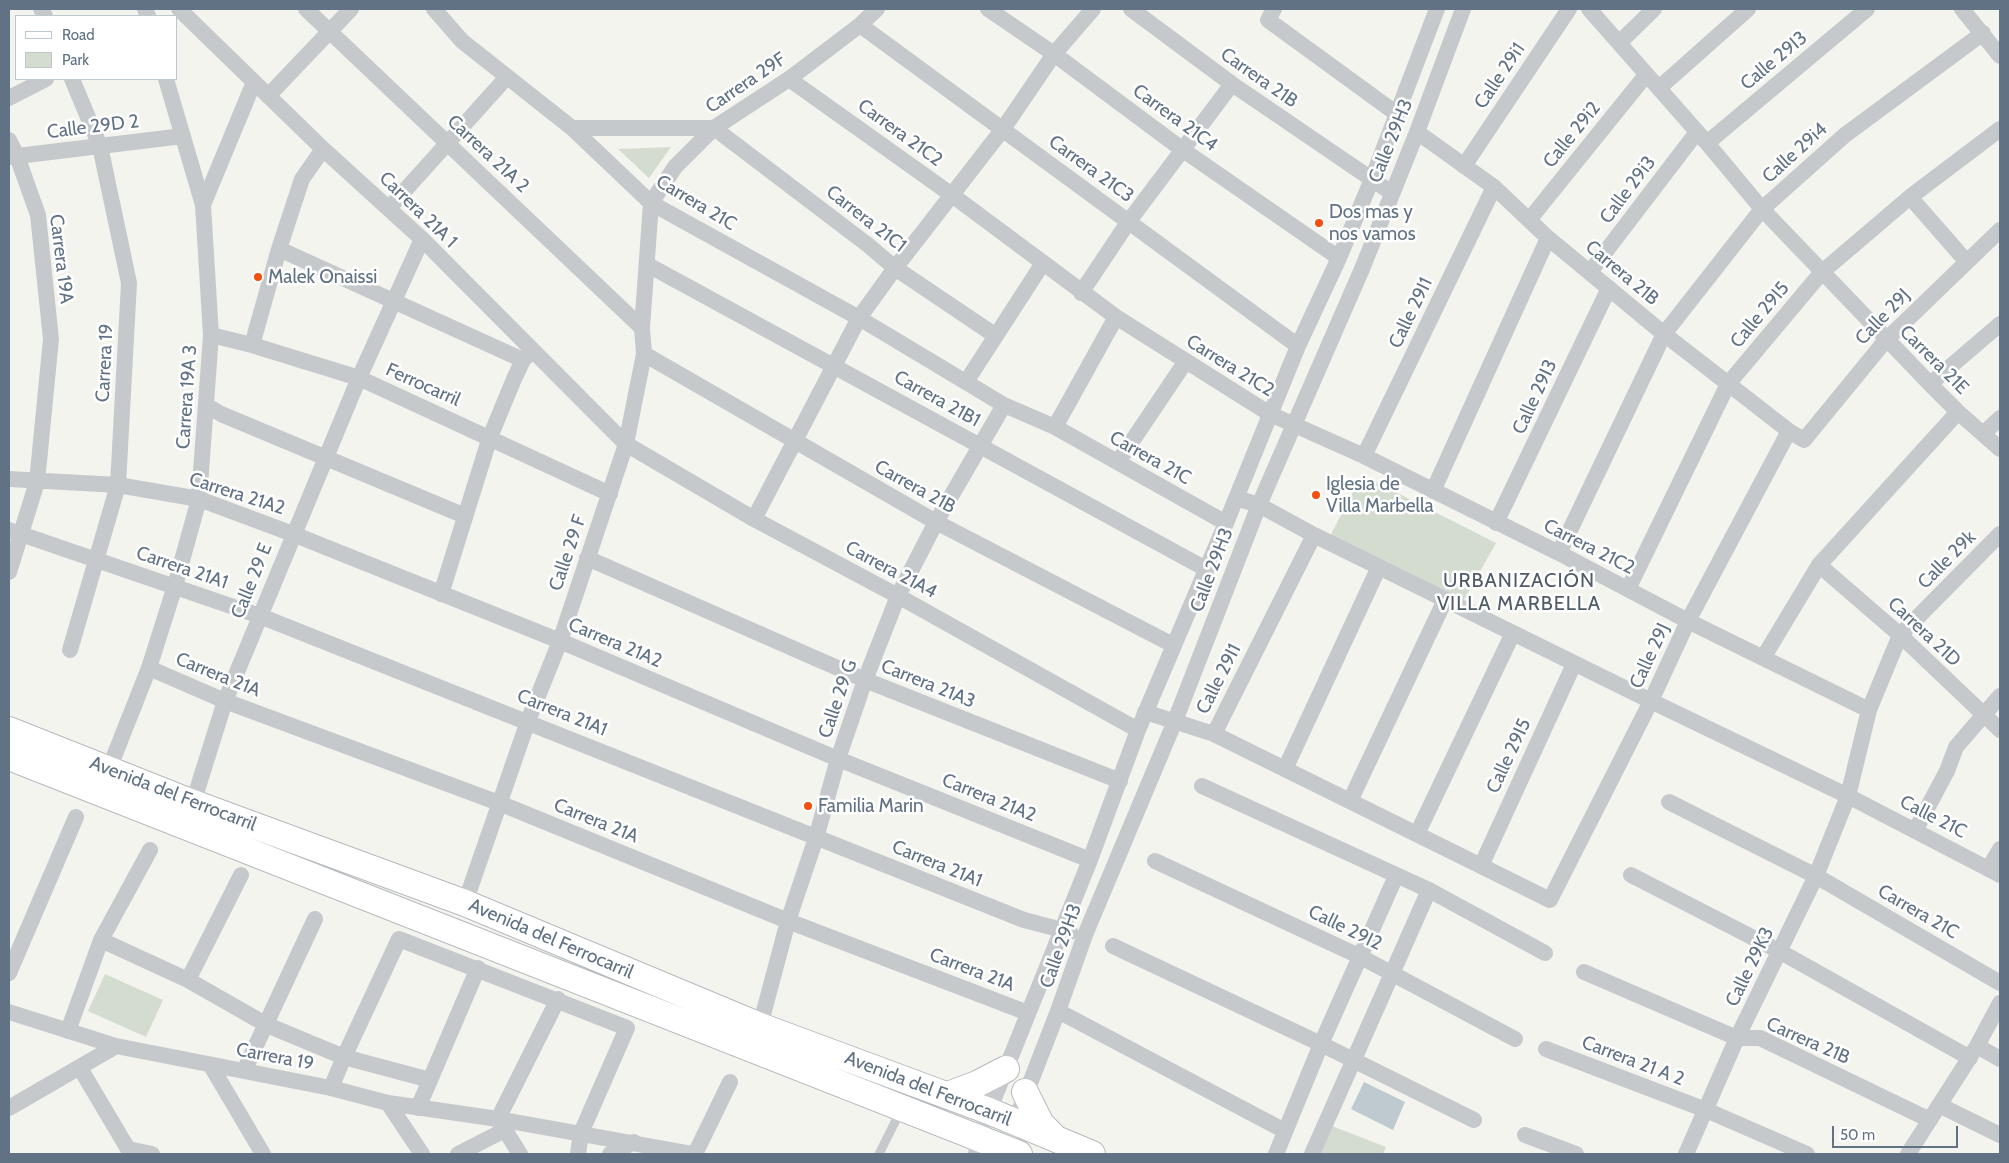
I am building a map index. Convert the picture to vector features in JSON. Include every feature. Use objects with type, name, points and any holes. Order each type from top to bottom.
[{"type":"main road","name":"Avenida del Ferrocarril","points":[[9,730],[193,803],[465,903],[760,1026],[948,1095],[1092,1154]]},
{"type":"main road","name":"Avenida del Ferrocarril","points":[[9,757],[334,887],[902,1107],[995,1150]]},
{"type":"main road","points":[[948,1095],[977,1084],[1006,1069]]},
{"type":"main road","points":[[1025,1092],[1041,1124],[1055,1139]]},
{"type":"street","name":"Carrera 21A 1","points":[[179,9],[323,149],[422,239],[528,356],[626,444]]},
{"type":"street","name":"Carrera 21A 2","points":[[306,9],[642,328]]},
{"type":"street","points":[[268,96],[351,9]]},
{"type":"street","name":"Carrera 21C","points":[[434,9],[462,42],[572,128],[651,203],[859,318],[1004,405],[1055,427],[1226,523]]},
{"type":"street","name":"Carrera 29F","points":[[651,203],[674,167],[714,128],[789,79],[860,25],[877,9]]},
{"type":"street","name":"Carrera 21C4","points":[[988,9],[1054,54],[1183,150],[1339,258]]},
{"type":"street","points":[[754,519],[859,318],[895,268],[1003,129],[1054,54],[1093,9]]},
{"type":"street","name":"Carrera 21B","points":[[1131,9],[1232,84],[1392,193]]},
{"type":"street","points":[[1274,9],[1268,20],[1398,114]]},
{"type":"street","name":"Calle 29H3","points":[[995,1150],[989,1111],[1090,860],[1138,730],[1226,523],[1298,346],[1339,258],[1372,179],[1437,9]]},
{"type":"street","name":"Calle 29H3","points":[[995,1150],[1015,1122],[1085,935],[1174,721],[1259,505],[1358,278],[1417,132],[1463,9]]},
{"type":"street","name":"Calle 29i1","points":[[1464,166],[1570,9]]},
{"type":"street","name":"Carrera 21E","points":[[1589,9],[1702,137],[1762,209],[1886,340],[1958,412],[2000,449]]},
{"type":"street","points":[[1619,43],[1654,9]]},
{"type":"street","points":[[1659,88],[1748,9]]},
{"type":"street","name":"Calle 29I3","points":[[1702,137],[1867,9]]},
{"type":"street","points":[[1962,9],[2000,56]]},
{"type":"street","name":"Carrera 21C3","points":[[860,25],[1298,346]]},
{"type":"street","name":"Calle 29i4","points":[[1664,334],[1762,209],[1845,135],[1983,33]]},
{"type":"street","name":"Calle 29i2","points":[[1529,220],[1646,74]]},
{"type":"street","points":[[389,208],[507,77]]},
{"type":"street","name":"Carrera 21C2","points":[[789,79],[952,195],[1081,293],[1270,414],[1364,456],[1433,490],[1559,553],[1688,621],[1869,710]]},
{"type":"street","points":[[9,98],[44,80]]},
{"type":"street","name":"Carrera 19","points":[[70,650],[118,485],[129,283],[100,146],[72,80]]},
{"type":"street","name":"Carrera 19A 3","points":[[109,769],[149,668],[175,586],[199,499],[211,335],[203,205],[166,80]]},
{"type":"street","points":[[203,205],[254,82]]},
{"type":"street","points":[[1081,293],[1128,221],[1232,84]]},
{"type":"street","points":[[572,128],[714,128]]},
{"type":"street","name":"Carrera 21C1","points":[[714,128],[868,245],[895,268],[996,336]]},
{"type":"street","name":"Calle 29I5","points":[[1628,589],[1728,384],[1822,272],[1910,197],[2000,130]]},
{"type":"street","name":"Carrera 21B","points":[[1417,132],[1494,188],[1548,238],[1664,334],[1789,431],[1804,440]]},
{"type":"street","name":"Calle 29D 2","points":[[13,156],[182,136]]},
{"type":"street","name":"Calle 29i3","points":[[1590,272],[1702,137]]},
{"type":"street","name":"Carrera 19A","points":[[9,140],[13,156],[38,215],[51,339],[37,482],[15,532]]},
{"type":"street","points":[[252,345],[278,249],[302,179],[323,149]]},
{"type":"street","name":"Calle 29I1","points":[[1364,456],[1494,188]]},
{"type":"street","points":[[1910,197],[1966,261]]},
{"type":"street","name":"Calle 29 F","points":[[465,903],[528,721],[560,641],[626,444],[644,354],[642,328],[651,203]]},
{"type":"street","name":"Calle 29J","points":[[1804,440],[1886,340],[2000,230]]},
{"type":"street","points":[[1433,490],[1548,238]]},
{"type":"street","points":[[359,378],[422,239]]},
{"type":"street","points":[[278,249],[394,301],[528,356],[490,437],[441,594]]},
{"type":"street","name":"Carrera 21B1","points":[[648,264],[1206,569]]},
{"type":"street","points":[[966,382],[1042,264]]},
{"type":"street","name":"Calle 29I3","points":[[1496,523],[1609,288]]},
{"type":"street","points":[[1055,427],[1116,317]]},
{"type":"street","points":[[1930,384],[2000,324]]},
{"type":"street","points":[[1559,553],[1664,334]]},
{"type":"street","name":"Ferrocarril","points":[[211,335],[252,345],[359,378],[610,494]]},
{"type":"street","name":"Carrera 21B","points":[[644,354],[936,522],[1173,645]]},
{"type":"street","points":[[1118,462],[1186,361]]},
{"type":"street","name":"Calle 29 E","points":[[193,803],[225,701],[359,378]]},
{"type":"street","name":"Calle 29 G","points":[[760,1026],[788,921],[816,838],[838,759],[865,680],[898,596],[936,522],[1004,405]]},
{"type":"street","points":[[206,406],[465,516]]},
{"type":"street","points":[[1763,658],[1819,565],[1958,412]]},
{"type":"street","points":[[1983,434],[2000,418]]},
{"type":"street","name":"Calle 29J","points":[[1481,866],[1550,900],[1651,701],[1688,621],[1789,431]]},
{"type":"street","name":"Carrera 21A4","points":[[626,444],[754,519],[898,596],[1138,730]]},
{"type":"street","name":"Carrera 21A2","points":[[9,479],[118,485],[199,499],[293,534],[560,641],[838,759],[1090,860]]},
{"type":"street","points":[[1236,498],[1259,505],[1314,535],[1574,664],[1848,796]]},
{"type":"street","points":[[9,572],[15,532]]},
{"type":"street","name":"Carrera 21A1","points":[[15,532],[260,616],[528,721],[1024,920],[1085,935]]},
{"type":"street","name":"Calle 29k","points":[[1900,635],[2000,534]]},
{"type":"street","name":"Calle 29I1","points":[[1214,734],[1314,535]]},
{"type":"street","name":"Carrera 21A3","points":[[587,558],[865,680],[1120,781]]},
{"type":"street","name":"Carrera 21D","points":[[1819,565],[1900,635],[2000,730]]},
{"type":"street","points":[[1285,769],[1379,567]]},
{"type":"street","points":[[1350,801],[1445,600]]},
{"type":"street","points":[[1417,834],[1514,633]]},
{"type":"street","name":"Calle 29K3","points":[[1686,1154],[1737,1038],[1816,876],[1848,796],[1869,710],[1900,635]]},
{"type":"street","name":"Calle 29I5","points":[[1481,866],[1574,664]]},
{"type":"street","name":"Carrera 21A","points":[[149,668],[225,701],[499,803],[788,921],[1028,1013]]},
{"type":"street","points":[[1915,831],[1947,771],[1956,747],[2000,696]]},
{"type":"street","points":[[1146,712],[1214,734],[1481,866]]},
{"type":"street","points":[[1202,786],[1429,890],[1544,953]]},
{"type":"street","name":"Calle 21C","points":[[1848,796],[1994,872]]},
{"type":"street","name":"Carrera 21C","points":[[1669,802],[1816,876],[2000,983]]},
{"type":"street","points":[[9,973],[76,817]]},
{"type":"street","points":[[1994,872],[2000,849]]},
{"type":"street","points":[[68,1031],[102,940],[150,850]]},
{"type":"street","name":"Calle 29I2","points":[[1155,861],[1361,957],[1515,1039]]},
{"type":"street","points":[[188,980],[241,875]]},
{"type":"street","points":[[1631,875],[1973,1052],[2000,1059]]},
{"type":"street","points":[[1276,1154],[1321,1044],[1396,876]]},
{"type":"street","points":[[1312,1154],[1429,890]]},
{"type":"street","points":[[244,1071],[315,919]]},
{"type":"street","points":[[331,1088],[400,939],[558,999],[627,1028],[581,1133],[578,1154]]},
{"type":"street","points":[[102,940],[188,980],[267,1025],[344,1057],[430,1080]]},
{"type":"street","points":[[1113,946],[1321,1044],[1474,1120]]},
{"type":"street","points":[[418,1108],[478,968]]},
{"type":"street","name":"Carrera 21B","points":[[1584,972],[1737,1038],[1760,1038],[1930,1120]]},
{"type":"street","points":[[458,1154],[502,1124],[558,999]]},
{"type":"street","points":[[1908,1154],[1973,1052],[2000,1003]]},
{"type":"street","points":[[1058,1011],[1285,1131]]},
{"type":"street","name":"Carrera 19","points":[[9,1012],[116,1046],[331,1088],[388,1103],[502,1124],[581,1133],[694,1154]]},
{"type":"street","points":[[9,1108],[116,1046]]},
{"type":"street","name":"Carrera 21 A 2","points":[[1546,1049],[1706,1110]]},
{"type":"street","name":"Carrera 19","points":[[211,1066],[263,1154]]},
{"type":"street","points":[[80,1068],[124,1152],[152,1154]]},
{"type":"street","points":[[694,1154],[730,1082]]},
{"type":"street","points":[[388,1103],[422,1154]]},
{"type":"street","points":[[1939,1105],[2000,1135]]},
{"type":"street","points":[[1706,1110],[1807,1154]]},
{"type":"street","points":[[502,1124],[520,1154]]},
{"type":"street","points":[[1525,1135],[1576,1154]]},
{"type":"street","points":[[610,1154],[634,1142]]},
{"type":"lane","points":[[879,1154],[902,1107]]},
{"type":"green space","points":[[671,147],[649,178],[618,149]]},
{"type":"green space","points":[[1362,475],[1496,543],[1464,600],[1330,536]]},
{"type":"green space","points":[[105,974],[163,1000],[146,1037],[88,1011]]},
{"type":"green space","points":[[1332,1126],[1386,1147],[1383,1154],[1318,1154]]},
{"type":"shaded area","points":[[1364,1082],[1405,1102],[1393,1130],[1351,1109]]},
{"type":"place","name":"Dos mas y nos vamos","points":[[1319,223]]},
{"type":"place","name":"Malek Onaissi","points":[[258,277]]},
{"type":"place","name":"Iglesia de Villa Marbella","points":[[1316,495]]},
{"type":"place","name":"Familia Marin","points":[[808,806]]},
{"type":"district","name":"URBANIZACIÓN VILLA MARBELLA","points":[[1519,592]]}]
